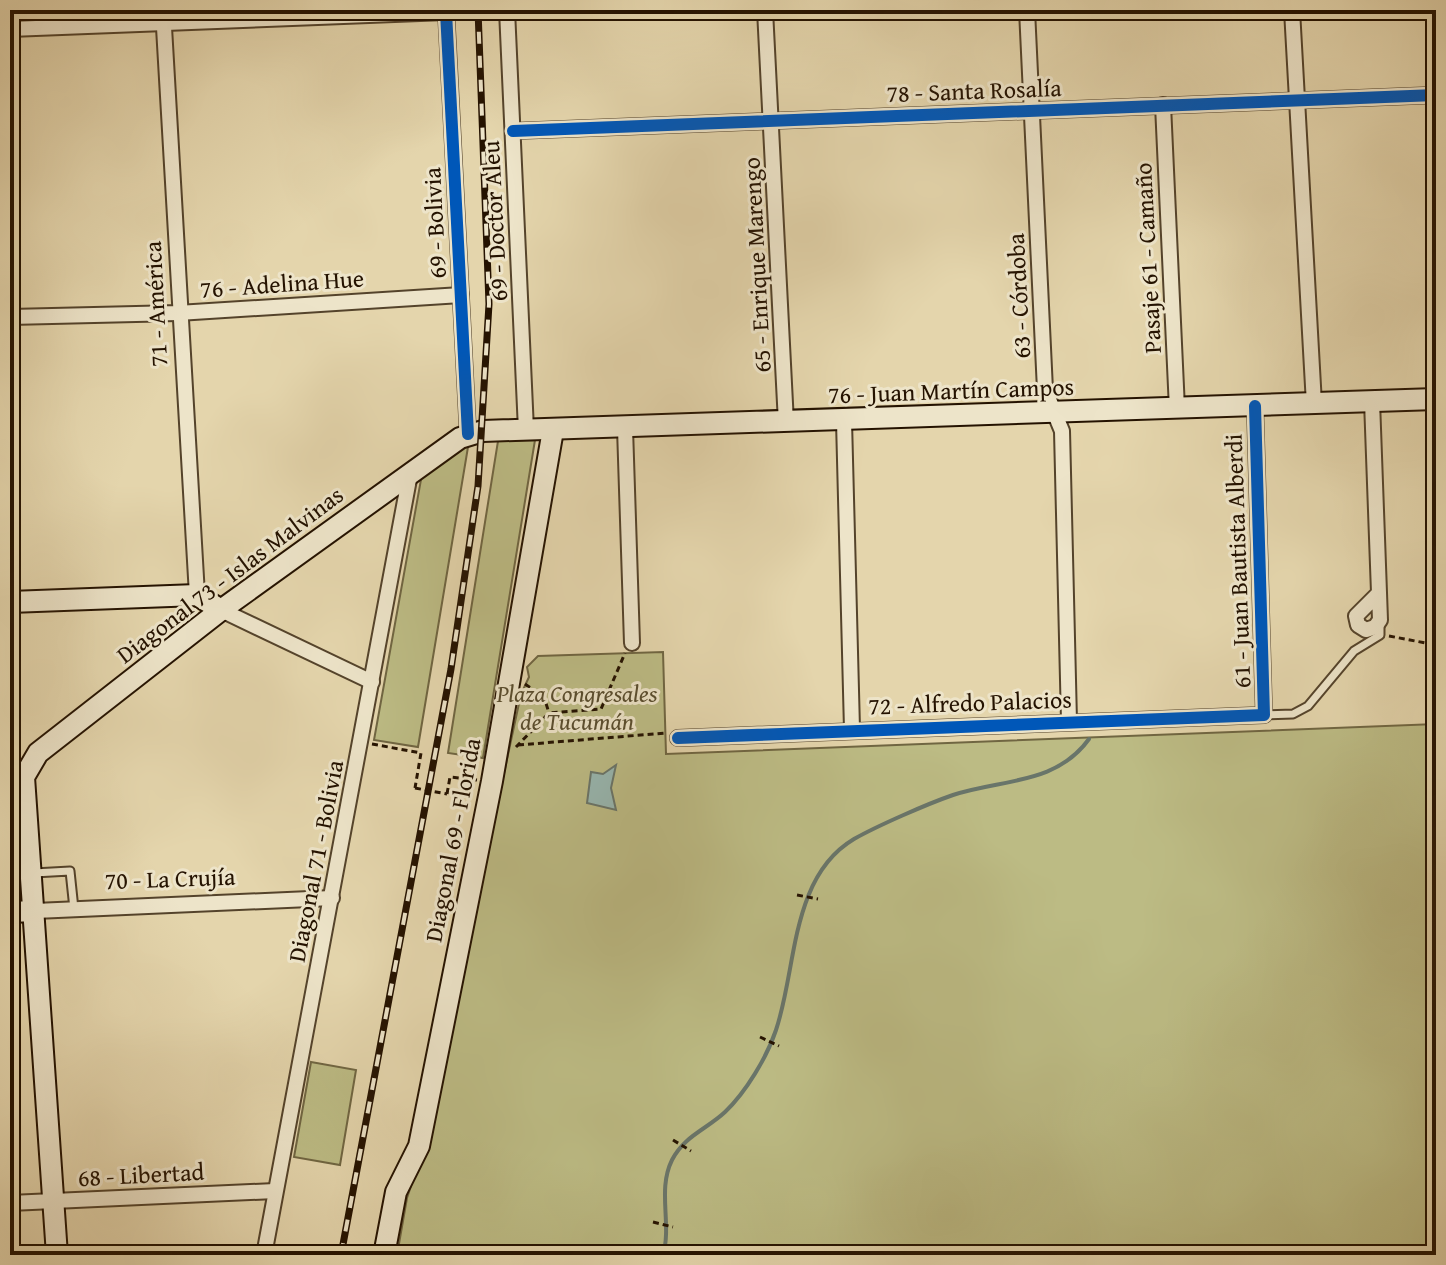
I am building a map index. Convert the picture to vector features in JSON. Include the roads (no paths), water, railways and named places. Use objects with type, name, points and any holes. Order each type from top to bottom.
[{"type":"main road","name":"76 - Juan Martín Campos","points":[[468,434],[1436,399]]},
{"type":"main road","name":"Diagonal 69 - Florida","points":[[384,1255],[396,1192],[419,1146],[510,679],[553,430]]},
{"type":"main road","name":"Diagonal 73 - Islas Malvinas","points":[[32,873],[24,777],[28,765],[38,753],[221,610],[468,434]]},
{"type":"main road","points":[[10,602],[197,595],[221,610]]},
{"type":"main road","points":[[32,873],[57,1255]]},
{"type":"main road","name":"70 - La Crujía","points":[[10,912],[35,911]]},
{"type":"street","name":"69 - Doctor Aleu","points":[[507,10],[526,430]]},
{"type":"street","name":"65 - Enrique Marengo","points":[[765,10],[786,423]]},
{"type":"street","name":"63 - Córdoba","points":[[1027,10],[1045,390],[1062,431],[1069,721]]},
{"type":"street","points":[[1292,10],[1314,404]]},
{"type":"street","points":[[10,29],[164,16],[446,11]]},
{"type":"street","name":"69 - Bolivia","points":[[446,11],[468,434]]},
{"type":"street","name":"71 - América","points":[[164,16],[178,313],[197,595]]},
{"type":"street","name":"78 - Santa Rosalía","points":[[513,131],[1436,95]]},
{"type":"street","name":"Pasaje 61 - Camaño","points":[[1163,105],[1177,409]]},
{"type":"street","name":"76 - Adelina Hue","points":[[10,317],[178,313],[461,295]]},
{"type":"street","points":[[1372,401],[1379,593],[1380,628],[1366,630],[1358,625],[1356,616],[1379,593]]},
{"type":"street","name":"61 - Juan Bautista Alberdi","points":[[1255,406],[1264,715]]},
{"type":"street","points":[[844,421],[852,729]]},
{"type":"street","points":[[625,428],[632,643]]},
{"type":"street","name":"Diagonal 71 - Bolivia","points":[[264,1255],[410,474]]},
{"type":"street","points":[[221,610],[372,682]]},
{"type":"street","name":"72 - Alfredo Palacios","points":[[678,738],[1264,715]]},
{"type":"street","name":"70 - La Crujía","points":[[35,911],[332,898]]},
{"type":"street","name":"68 - Libertad","points":[[10,1203],[275,1191]]},
{"type":"lane","points":[[1264,715],[1293,714],[1308,706],[1354,651],[1380,628]]},
{"type":"lane","points":[[32,873],[70,871],[74,909]]},
{"type":"water","points":[[616,765],[611,788],[616,810],[587,803],[591,772],[603,774]]},
{"type":"waterway","points":[[663,1255],[666,1183],[672,1160],[689,1139],[733,1104],[761,1063],[783,1006],[807,900],[818,876],[833,856],[854,839],[942,799],[1044,773],[1076,754],[1089,739]]},
{"type":"railway","points":[[341,1255],[451,669],[478,486],[489,304],[478,10]]},
{"type":"park label","name":"Plaza Congresales de Tucumán","points":[[577,708]]}]
